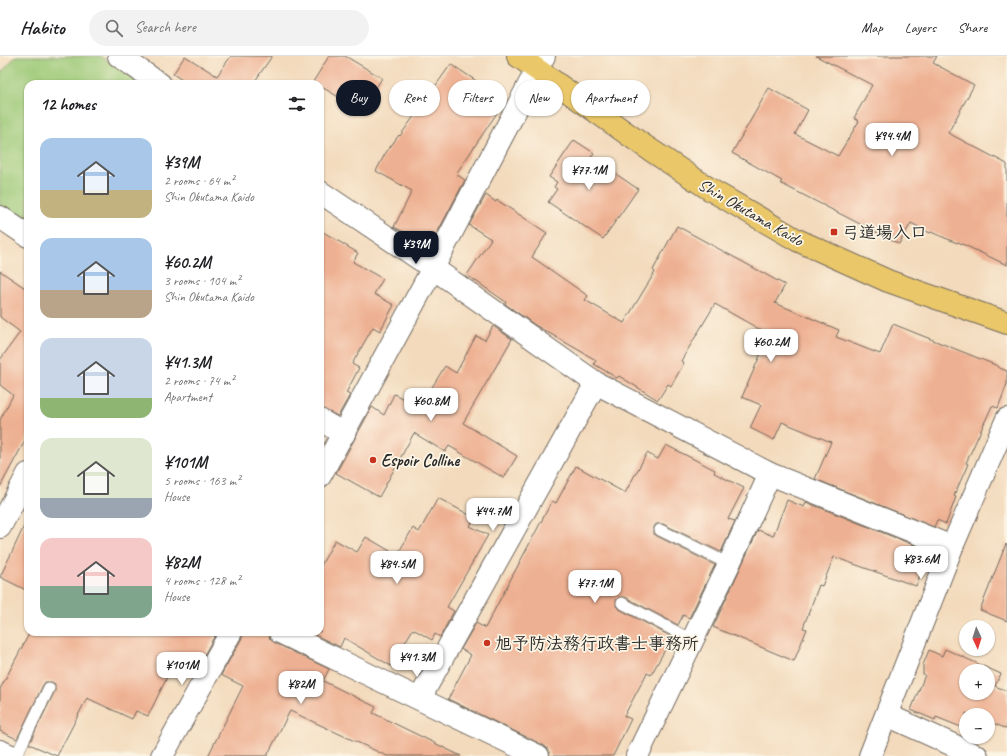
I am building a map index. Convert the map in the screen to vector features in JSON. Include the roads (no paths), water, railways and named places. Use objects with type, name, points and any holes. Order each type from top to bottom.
[{"type":"main road","name":"Shin Okutama Kaido","points":[[518,56],[541,63],[643,145],[711,190],[797,240],[888,281],[1007,323]]},
{"type":"street","points":[[119,56],[154,80]]},
{"type":"street","points":[[324,469],[433,268],[541,63]]},
{"type":"street","points":[[324,195],[433,268],[596,383],[770,474],[952,547]]},
{"type":"street","points":[[0,217],[24,233]]},
{"type":"street","points":[[420,698],[596,383]]},
{"type":"street","points":[[870,756],[952,547],[1007,419]]},
{"type":"street","points":[[324,422],[344,434]]},
{"type":"street","points":[[638,756],[770,474]]},
{"type":"street","points":[[0,527],[24,482]]},
{"type":"street","points":[[162,756],[229,636]]},
{"type":"street","points":[[288,636],[538,756]]},
{"type":"street","points":[[886,715],[977,756]]},
{"type":"street","points":[[0,751],[11,756]]},
{"type":"lane","points":[[660,530],[729,564]]},
{"type":"lane","points":[[622,603],[692,640]]},
{"type":"lane","points":[[16,756],[49,688]]},
{"type":"place","name":"弓道場入口","points":[[834,232]]},
{"type":"place","name":"Espoir Colline","points":[[373,460]]},
{"type":"place","name":"旭予防法務行政書士事務所","points":[[487,643]]}]
